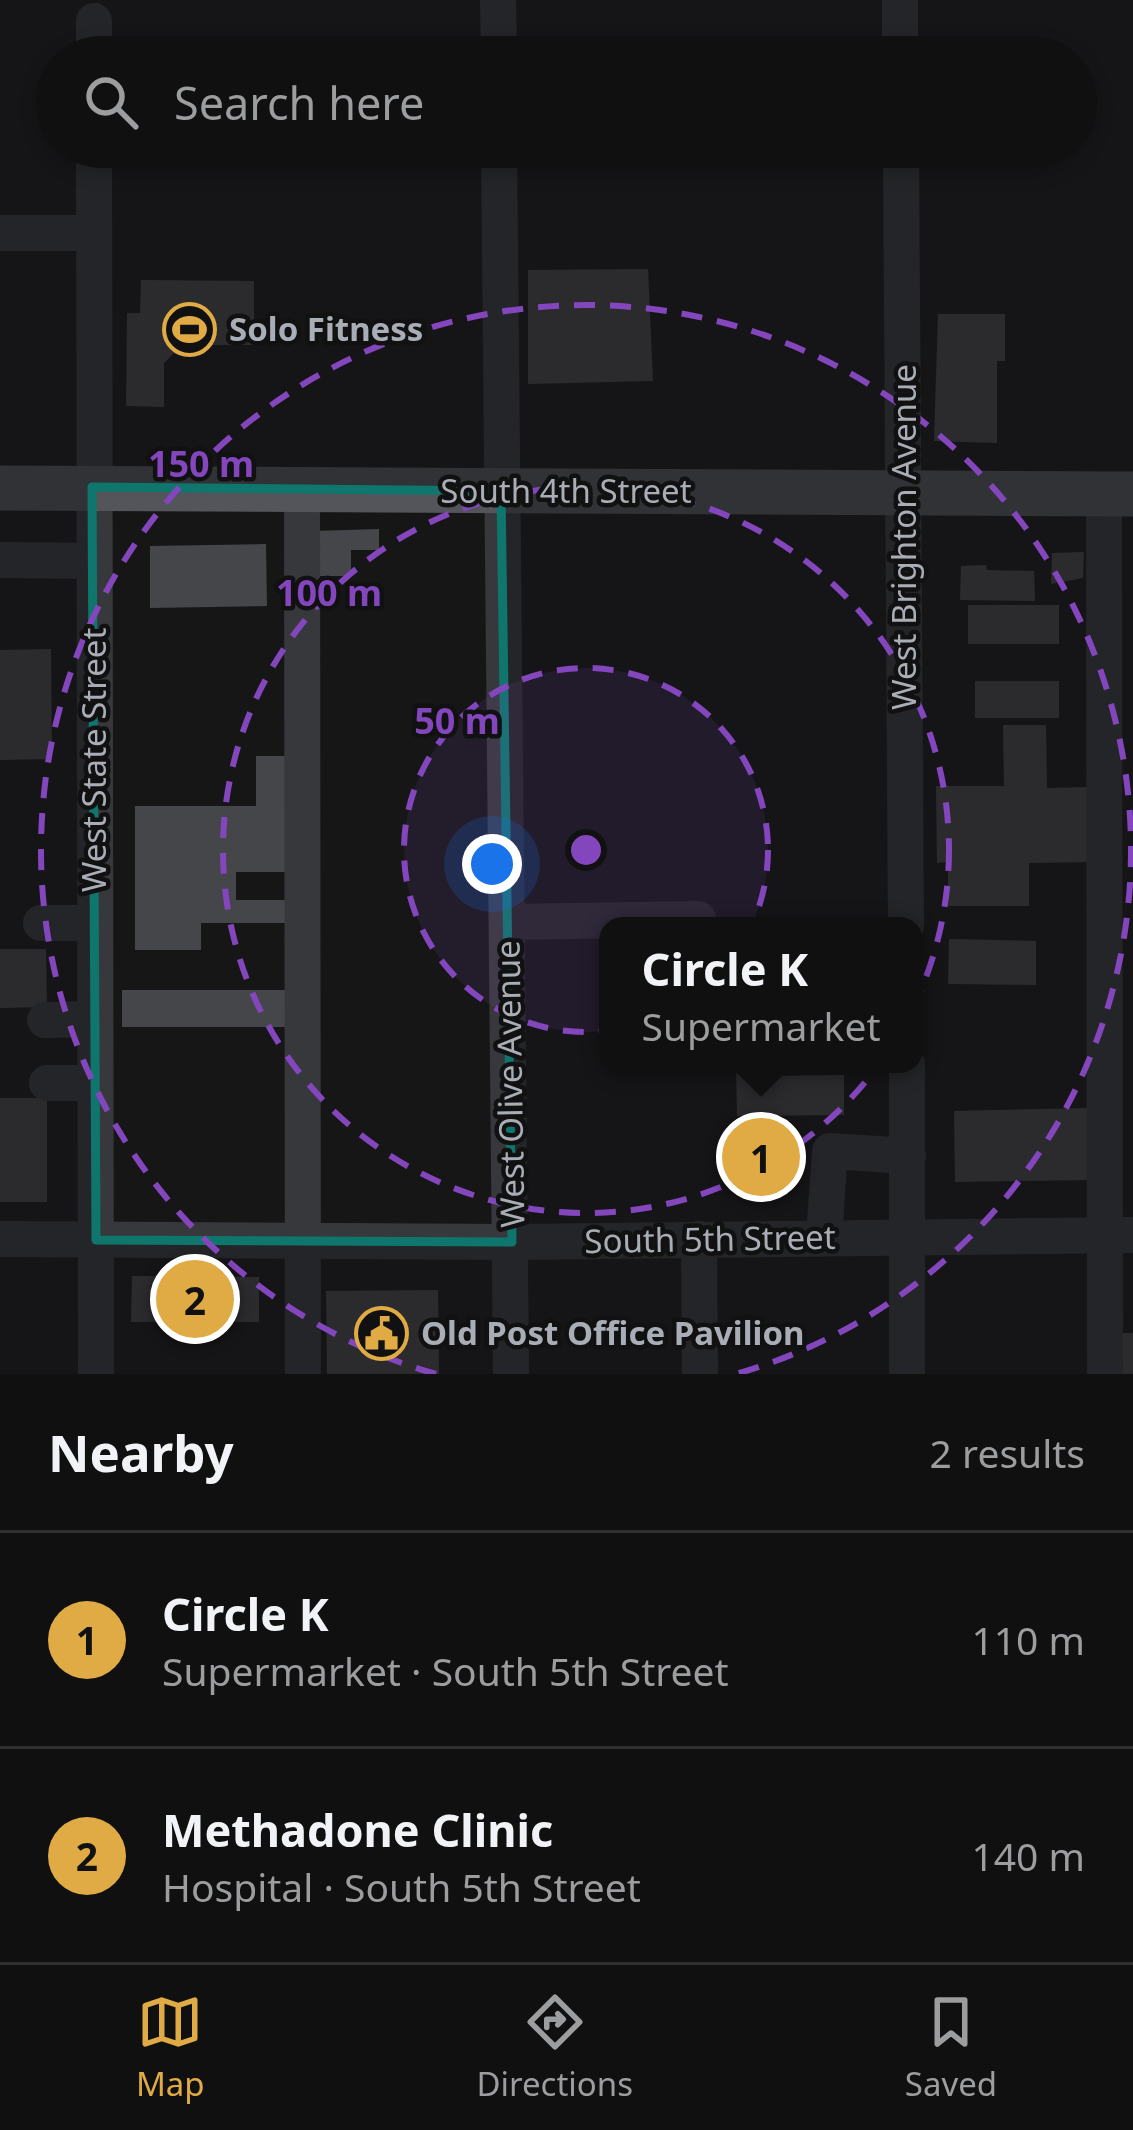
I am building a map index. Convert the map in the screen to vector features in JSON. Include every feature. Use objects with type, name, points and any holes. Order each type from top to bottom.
[{"type":"main road","name":"South 4th Street","points":[[0,488],[1118,494]]},
{"type":"street","points":[[499,0],[499,36]]},
{"type":"street","points":[[900,0],[900,36]]},
{"type":"street","name":"West State Street","points":[[94,168],[96,1374]]},
{"type":"street","name":"West Olive Avenue","points":[[499,168],[512,1374]]},
{"type":"street","name":"West Brighton Avenue","points":[[901,168],[906,917]]},
{"type":"street","points":[[0,217],[94,225]]},
{"type":"street","points":[[0,233],[94,225]]},
{"type":"street","points":[[302,489],[303,1374]]},
{"type":"street","points":[[1105,1374],[1119,1235],[1118,494]]},
{"type":"street","points":[[0,560],[93,561]]},
{"type":"street","points":[[508,922],[599,921]]},
{"type":"street","points":[[41,923],[94,923]]},
{"type":"street","points":[[45,1020],[95,1019]]},
{"type":"street","points":[[907,1374],[908,1073]]},
{"type":"street","points":[[47,1083],[95,1083]]},
{"type":"street","points":[[824,1237],[830,1151],[908,1156]]},
{"type":"street","name":"South 5th Street","points":[[0,1238],[512,1242],[1119,1235]]},
{"type":"street","points":[[699,1239],[700,1374]]},
{"type":"highlighted area","points":[[92,487],[501,491],[512,1242],[96,1240]]},
{"type":"building","points":[[648,269],[653,381],[528,384],[528,270]]},
{"type":"building","name":"Solo Fitness","points":[[141,280],[254,281],[254,345],[182,345],[164,363],[164,407],[126,406],[127,313],[140,313]]},
{"type":"building","points":[[938,314],[1005,314],[1005,361],[997,361],[997,443],[934,441]]},
{"type":"building","points":[[379,529],[379,550],[351,550],[351,576],[313,576],[313,531]]},
{"type":"building","points":[[266,544],[267,606],[150,608],[150,546]]},
{"type":"building","points":[[1084,552],[1083,578],[1051,584],[1052,553]]},
{"type":"building","points":[[986,565],[987,570],[1034,571],[1035,601],[960,600],[961,566]]},
{"type":"building","points":[[968,605],[1059,605],[1059,644],[968,644]]},
{"type":"building","points":[[51,649],[52,759],[0,760],[0,650]]},
{"type":"building","points":[[975,681],[1059,681],[1059,718],[975,718]]},
{"type":"building","points":[[1003,725],[1046,725],[1047,788],[1091,787],[1091,862],[1029,863],[1029,906],[948,906],[948,862],[937,863],[936,786],[1004,786]]},
{"type":"building","points":[[256,756],[293,756],[293,872],[236,872],[236,900],[288,900],[288,923],[201,923],[201,950],[135,950],[135,806],[256,806]]},
{"type":"building","points":[[949,939],[1036,941],[1036,985],[948,984]]},
{"type":"building","points":[[0,949],[46,949],[47,1007],[0,1008]]},
{"type":"building","points":[[122,990],[289,990],[289,1027],[122,1027]]},
{"type":"building","points":[[736,1073],[844,1075],[844,1115],[737,1116]]},
{"type":"building","points":[[0,1098],[47,1098],[47,1202],[0,1202]]},
{"type":"building","points":[[1088,1108],[1089,1180],[955,1182],[954,1111]]},
{"type":"building","points":[[792,1123],[792,1191],[729,1191],[729,1124]]},
{"type":"building","points":[[132,1276],[259,1277],[259,1322],[131,1322]]},
{"type":"building","name":"Old Post Office Pavilion","points":[[438,1290],[439,1374],[327,1374],[326,1291]]},
{"type":"building","points":[[1115,1333],[1133,1333],[1133,1374],[1115,1374]]},
{"type":"place","name":"Solo Fitness","points":[[190,329]]},
{"type":"place","name":"Circle K","points":[[761,1157]]},
{"type":"place","name":"Methadone Clinic","points":[[195,1299]]},
{"type":"place","name":"Old Post Office Pavilion","points":[[382,1333]]}]
